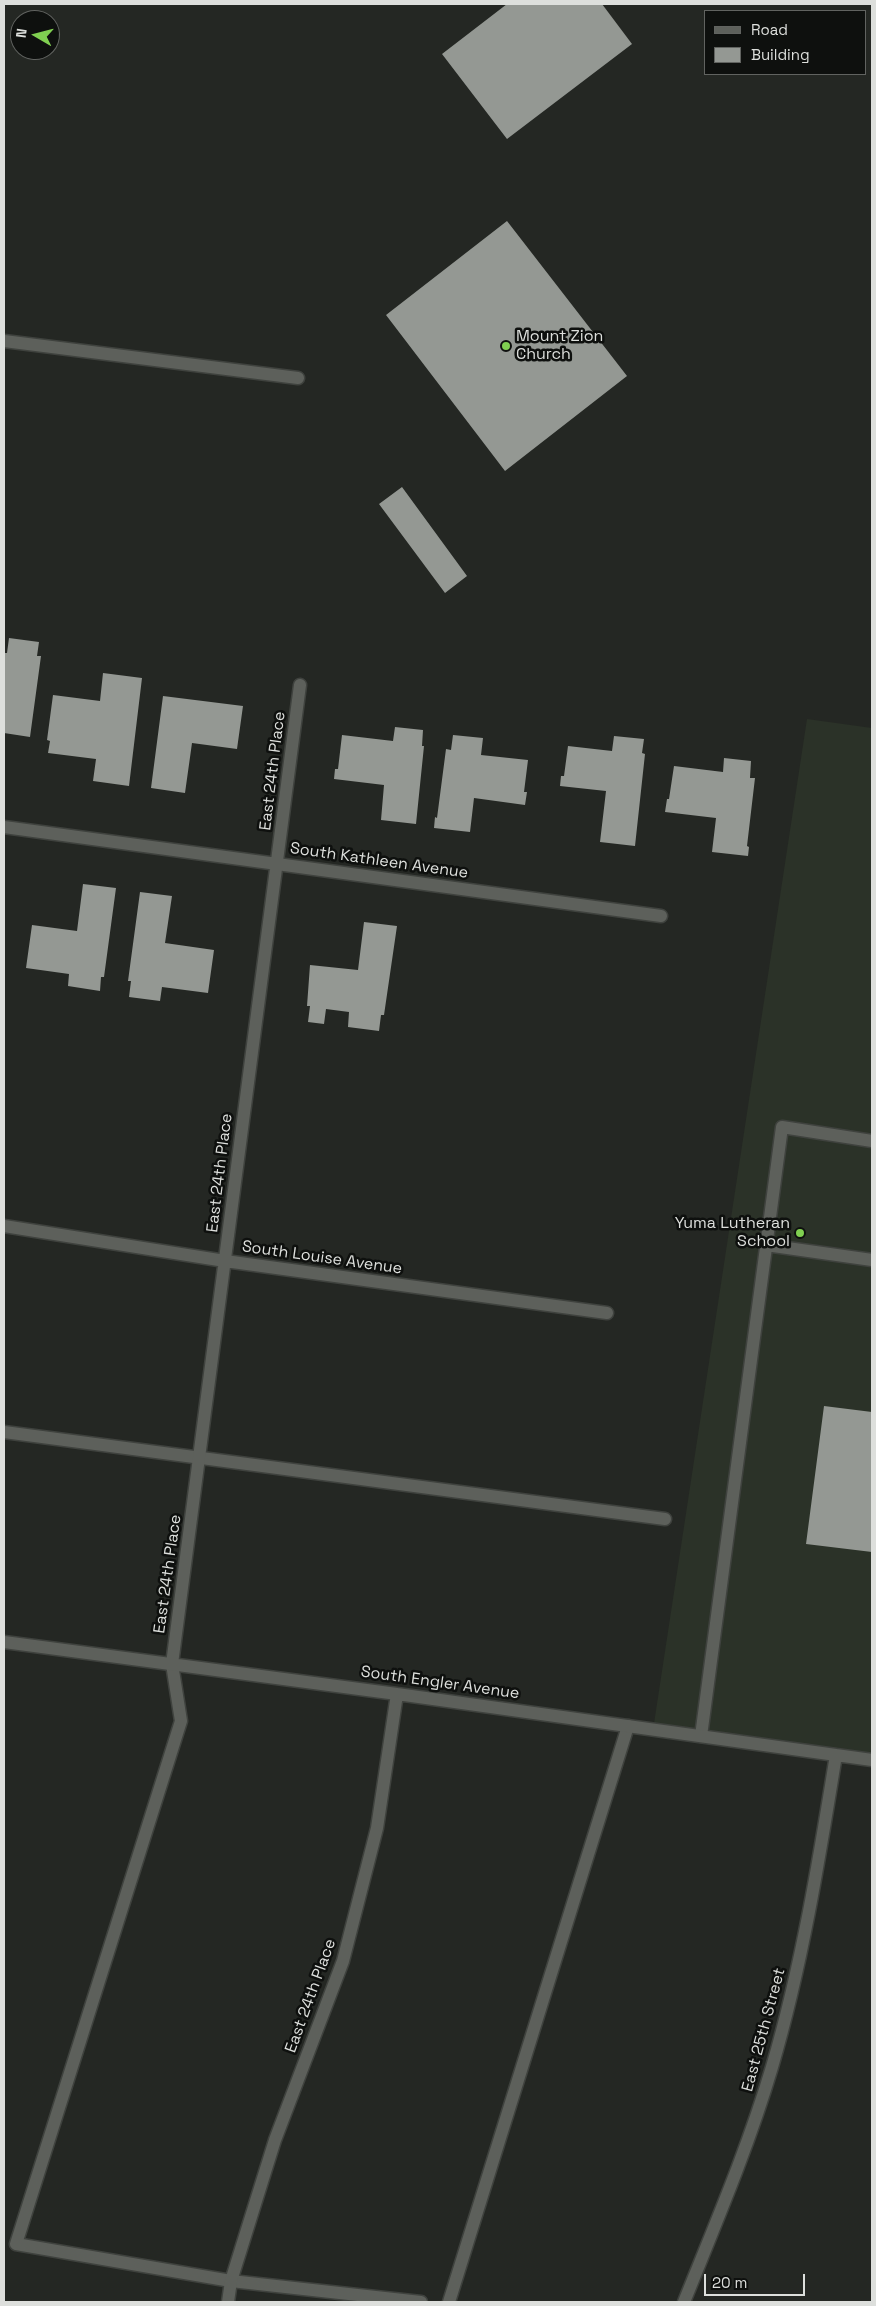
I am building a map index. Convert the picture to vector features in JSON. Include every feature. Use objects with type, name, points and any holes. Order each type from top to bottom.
[{"type":"street","points":[[4,341],[298,378]]},
{"type":"street","name":"East 24th Place","points":[[231,2281],[16,2244],[181,1721],[172,1664],[300,685]]},
{"type":"street","name":"South Kathleen Avenue","points":[[4,827],[662,916]]},
{"type":"street","points":[[701,1736],[782,1127],[872,1140]]},
{"type":"street","name":"South Louise Avenue","points":[[4,1226],[225,1261],[607,1313]]},
{"type":"street","points":[[766,1245],[872,1260]]},
{"type":"street","points":[[4,1432],[665,1519]]},
{"type":"street","name":"South Engler Avenue","points":[[4,1642],[872,1760]]},
{"type":"street","name":"East 24th Place","points":[[228,2302],[231,2281],[275,2140],[343,1961],[377,1828],[397,1694]]},
{"type":"street","points":[[448,2302],[628,1726]]},
{"type":"street","name":"East 25th Street","points":[[684,2302],[752,2131],[772,2066],[795,1982],[812,1902],[836,1755]]},
{"type":"street","points":[[231,2281],[421,2302]]},
{"type":"shaded area","name":"Yuma Lutheran School","points":[[807,719],[872,728],[872,1760],[653,1730]]},
{"type":"building","points":[[507,4],[602,4],[632,44],[507,139],[442,54]]},
{"type":"building","name":"Mount Zion Church","points":[[507,221],[627,376],[505,471],[386,315]]},
{"type":"building","points":[[402,487],[467,576],[445,593],[379,504]]},
{"type":"building","points":[[9,638],[39,642],[37,656],[41,656],[30,737],[4,733],[4,653],[7,653]]},
{"type":"building","points":[[103,673],[142,678],[129,786],[93,781],[96,759],[48,753],[50,741],[47,740],[53,695],[100,701]]},
{"type":"building","points":[[163,696],[243,706],[237,749],[192,743],[185,793],[151,788]]},
{"type":"building","points":[[395,727],[423,730],[422,746],[424,746],[416,824],[381,820],[384,785],[334,779],[335,769],[338,769],[342,735],[393,741]]},
{"type":"building","points":[[453,735],[483,738],[481,755],[528,760],[524,792],[527,792],[525,805],[474,798],[470,832],[434,828],[446,749],[451,750]]},
{"type":"building","points":[[614,736],[644,739],[642,753],[645,754],[635,846],[600,842],[606,791],[560,786],[561,776],[564,776],[568,746],[612,751]]},
{"type":"building","points":[[724,758],[751,761],[750,778],[755,778],[747,846],[749,847],[748,856],[712,852],[716,818],[665,812],[674,766],[723,772]]},
{"type":"building","points":[[83,884],[116,888],[104,977],[101,977],[100,991],[68,986],[69,974],[26,968],[32,925],[77,931]]},
{"type":"building","points":[[140,892],[172,896],[165,943],[214,950],[208,993],[162,987],[160,1001],[129,997],[131,981],[128,981]]},
{"type":"building","points":[[364,922],[397,926],[384,1015],[381,1015],[379,1031],[348,1027],[349,1012],[326,1009],[324,1024],[308,1022],[310,1006],[307,1006],[310,965],[358,970]]},
{"type":"building","points":[[824,1406],[872,1412],[872,1552],[806,1544]]},
{"type":"place","name":"Mount Zion Church","points":[[506,346]]},
{"type":"place","name":"Yuma Lutheran School","points":[[800,1233]]}]
